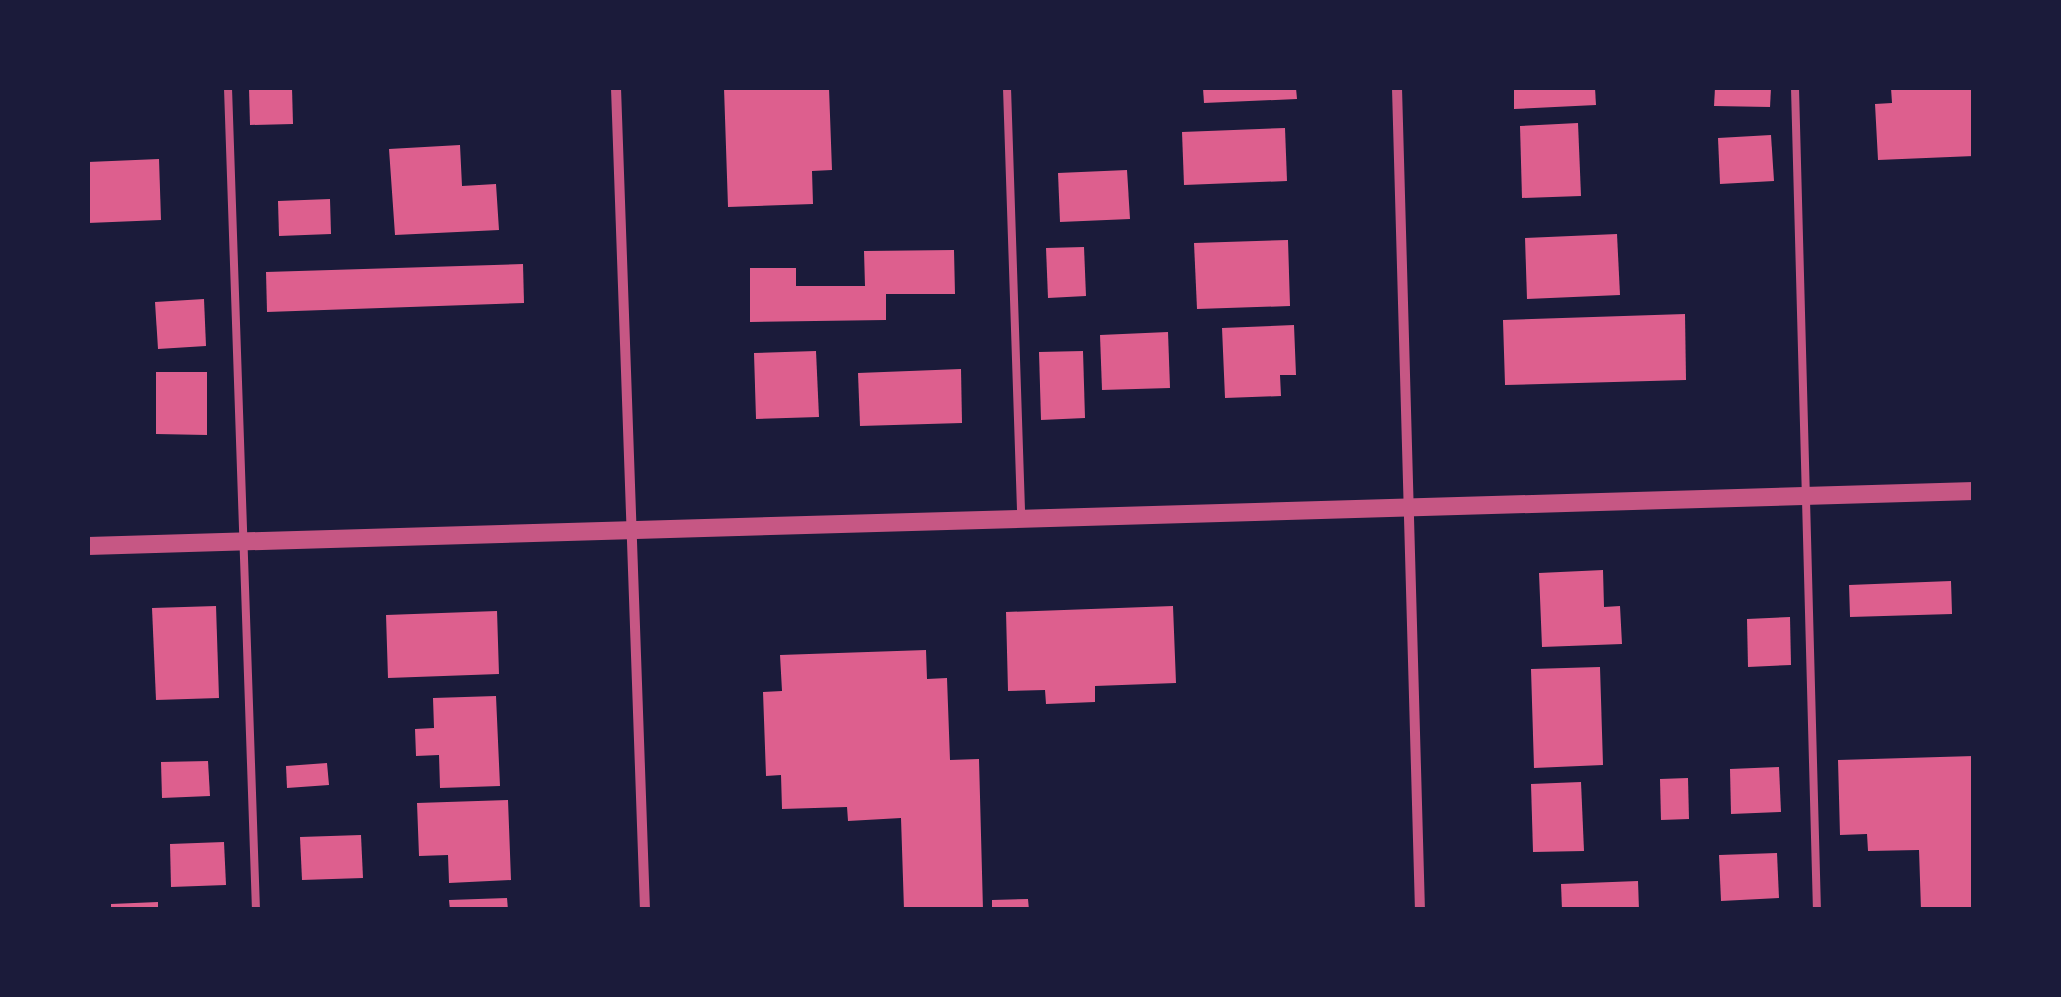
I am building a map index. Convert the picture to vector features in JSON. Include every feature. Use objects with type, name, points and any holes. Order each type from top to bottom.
[{"type":"street","points":[[616,88],[645,910]]},
{"type":"street","points":[[1397,88],[1420,910]]},
{"type":"street","points":[[88,546],[1409,506],[1808,499],[1974,491]]},
{"type":"lane","points":[[228,88],[256,910]]},
{"type":"lane","points":[[1007,88],[1021,517]]},
{"type":"lane","points":[[1795,88],[1817,910]]},
{"type":"building","points":[[249,88],[292,88],[293,124],[250,125]]},
{"type":"building","points":[[724,88],[829,88],[832,170],[812,171],[813,204],[728,207]]},
{"type":"building","points":[[1203,88],[1296,88],[1297,99],[1204,103]]},
{"type":"building","points":[[1514,88],[1595,88],[1596,105],[1514,109]]},
{"type":"building","points":[[1715,88],[1771,88],[1770,107],[1714,106]]},
{"type":"building","points":[[1891,88],[1974,88],[1974,156],[1878,160],[1875,104],[1892,103]]},
{"type":"building","points":[[1578,123],[1581,196],[1522,198],[1520,126]]},
{"type":"building","points":[[1285,128],[1287,181],[1184,185],[1182,132]]},
{"type":"building","points":[[1771,135],[1774,181],[1720,184],[1718,138]]},
{"type":"building","points":[[460,145],[462,186],[496,184],[499,230],[395,235],[389,149]]},
{"type":"building","points":[[159,159],[161,220],[88,223],[88,162]]},
{"type":"building","points":[[1127,170],[1130,219],[1060,222],[1058,173]]},
{"type":"building","points":[[330,199],[331,234],[279,236],[278,201]]},
{"type":"building","points":[[1617,234],[1620,295],[1527,299],[1525,238]]},
{"type":"building","points":[[1288,240],[1290,306],[1197,309],[1194,243]]},
{"type":"building","points":[[1084,247],[1086,296],[1048,298],[1046,248]]},
{"type":"building","points":[[954,250],[955,294],[886,294],[886,320],[750,322],[750,268],[796,268],[796,286],[865,286],[864,251]]},
{"type":"building","points":[[523,264],[524,303],[267,312],[266,272]]},
{"type":"building","points":[[204,299],[206,346],[158,349],[155,302]]},
{"type":"building","points":[[1685,314],[1686,380],[1505,385],[1503,320]]},
{"type":"building","points":[[1294,325],[1296,375],[1280,375],[1281,396],[1225,398],[1222,328]]},
{"type":"building","points":[[1168,332],[1170,388],[1102,390],[1100,335]]},
{"type":"building","points":[[816,351],[819,417],[756,419],[754,353]]},
{"type":"building","points":[[1083,351],[1085,418],[1041,420],[1039,352]]},
{"type":"building","points":[[961,369],[962,423],[860,426],[858,373]]},
{"type":"building","points":[[156,372],[207,372],[207,435],[156,434]]},
{"type":"building","points":[[1603,570],[1604,607],[1620,606],[1622,644],[1542,647],[1539,573]]},
{"type":"building","points":[[1951,581],[1952,614],[1850,617],[1849,585]]},
{"type":"building","points":[[216,606],[219,698],[156,700],[152,608]]},
{"type":"building","points":[[1173,606],[1176,683],[1095,686],[1095,702],[1046,704],[1045,690],[1008,691],[1006,612]]},
{"type":"building","points":[[497,611],[499,674],[388,678],[386,615]]},
{"type":"building","points":[[1790,617],[1791,665],[1748,667],[1747,619]]},
{"type":"building","points":[[926,650],[927,679],[947,678],[950,760],[979,759],[983,910],[904,910],[901,818],[848,821],[847,807],[782,809],[781,775],[766,776],[763,692],[782,691],[780,655]]},
{"type":"building","points":[[1600,667],[1603,765],[1534,768],[1531,669]]},
{"type":"building","points":[[496,696],[500,786],[440,788],[439,755],[416,756],[415,729],[434,728],[433,698]]},
{"type":"building","points":[[1974,756],[1974,910],[1921,910],[1919,850],[1868,851],[1867,834],[1840,835],[1838,760]]},
{"type":"building","points":[[208,761],[210,796],[162,798],[161,762]]},
{"type":"building","points":[[327,763],[329,785],[287,788],[286,766]]},
{"type":"building","points":[[1779,767],[1781,812],[1731,814],[1730,769]]},
{"type":"building","points":[[1688,778],[1689,819],[1661,820],[1660,779]]},
{"type":"building","points":[[1581,782],[1584,851],[1533,852],[1531,784]]},
{"type":"building","points":[[508,800],[511,880],[449,883],[448,855],[419,856],[417,803]]},
{"type":"building","points":[[361,835],[363,878],[302,880],[300,837]]},
{"type":"building","points":[[224,842],[226,885],[171,887],[170,844]]},
{"type":"building","points":[[1777,853],[1779,898],[1721,901],[1719,855]]},
{"type":"building","points":[[1638,881],[1639,910],[1562,910],[1561,884]]},
{"type":"building","points":[[507,898],[508,910],[450,910],[449,900]]},
{"type":"building","points":[[1028,899],[1029,910],[992,910],[992,900]]},
{"type":"building","points":[[158,902],[158,910],[111,910],[111,904]]}]
